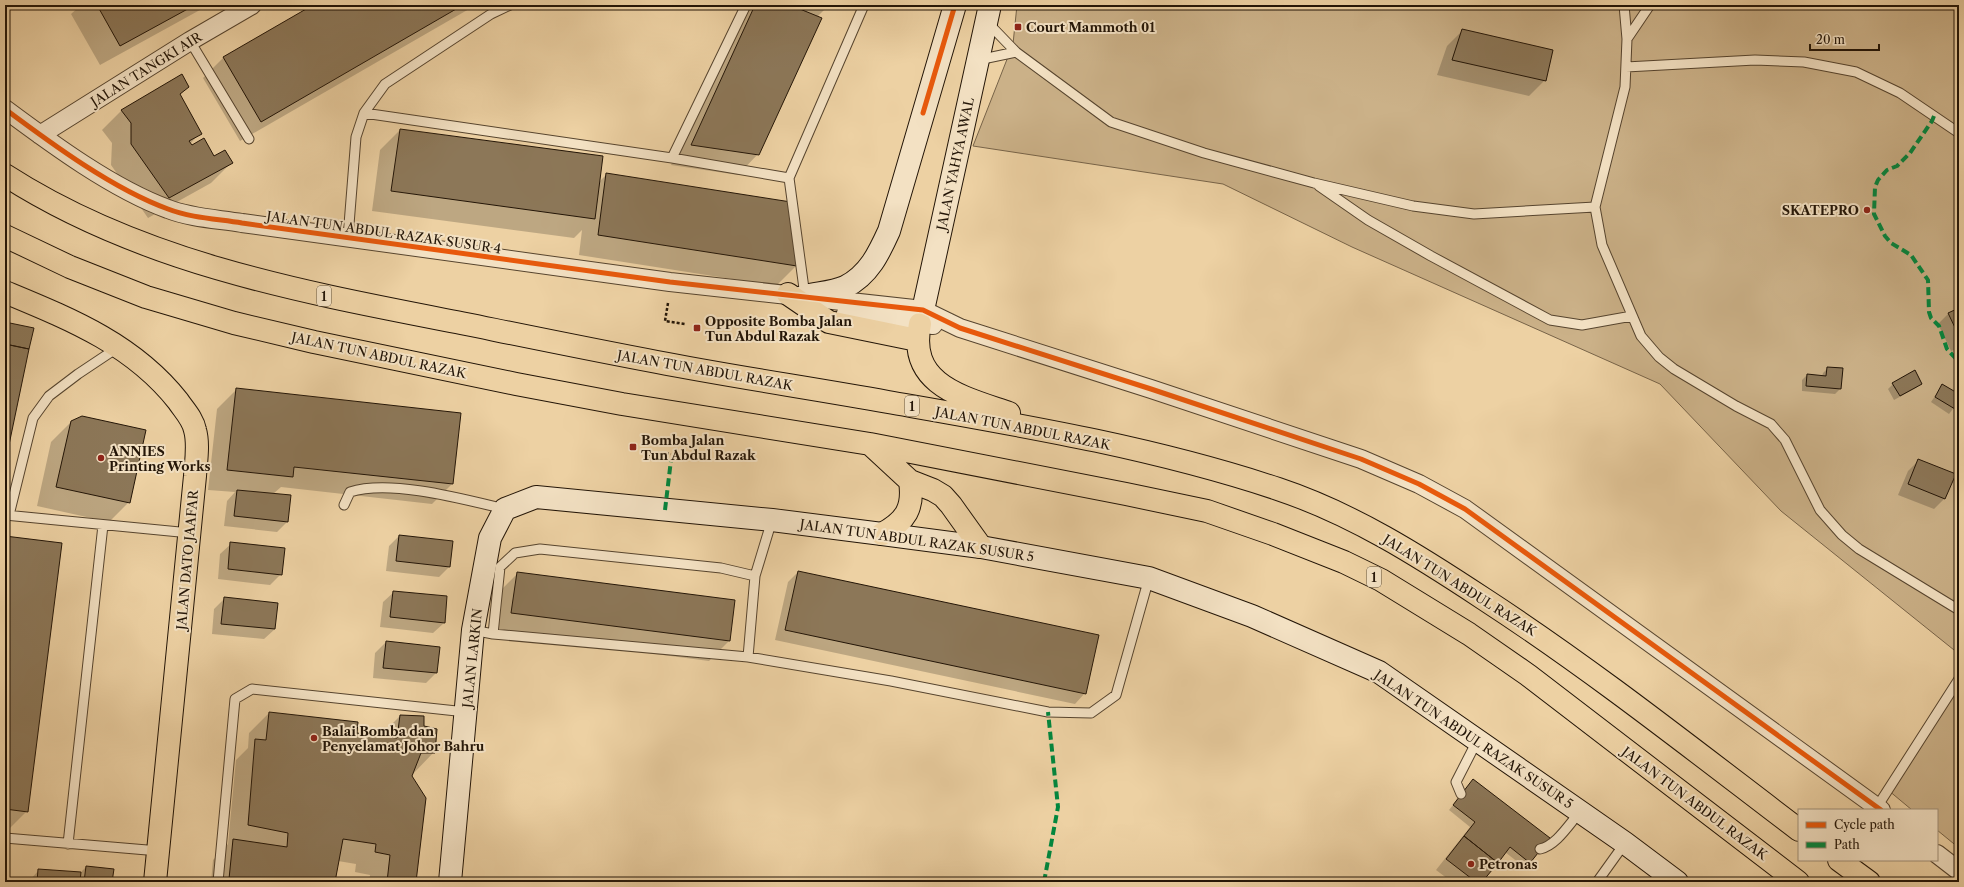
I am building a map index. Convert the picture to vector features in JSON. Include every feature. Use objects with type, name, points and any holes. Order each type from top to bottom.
[{"type":"main road","name":"JALAN TUN ABDUL RAZAK","points":[[5,175],[50,203],[136,241],[186,259],[286,287],[660,363],[1072,435],[1196,466],[1272,488],[1318,504],[1376,532],[1425,560],[1547,640],[1798,829]]},
{"type":"main road","name":"JALAN TUN ABDUL RAZAK","points":[[5,236],[70,267],[146,297],[234,323],[368,354],[516,384],[622,404],[870,444],[1126,494],[1207,511],[1273,534],[1344,562],[1414,599],[1469,634],[1521,670],[1798,882]]},
{"type":"main road","name":"JALAN DATO JAAFAR","points":[[5,292],[93,331],[118,347],[153,375],[171,393],[187,414],[195,430],[195,476],[190,533],[155,882]]},
{"type":"main road","points":[[796,295],[829,322],[920,324],[922,364],[940,384],[957,395],[1072,435]]},
{"type":"main road","points":[[870,444],[910,481],[933,490],[943,496],[981,547]]},
{"type":"main road","points":[[882,534],[897,526],[906,515],[912,493],[910,481]]},
{"type":"main road","points":[[1840,861],[1869,882]]},
{"type":"street","name":"JALAN TANGKI AIR","points":[[40,134],[190,41],[252,5]]},
{"type":"street","points":[[796,295],[844,288],[862,275],[872,265],[880,253],[889,231],[955,5]]},
{"type":"street","name":"JALAN YAHYA AWAL","points":[[920,324],[989,13]]},
{"type":"street","name":"JALAN TUN ABDUL RAZAK SUSUR 4","points":[[5,109],[40,134],[132,193],[168,209],[197,216],[242,223],[670,282],[796,295],[920,324],[960,328],[1361,459],[1419,484],[1464,509],[1879,808]]},
{"type":"street","name":"JALAN TUN ABDUL RAZAK SUSUR 5","points":[[505,510],[536,498],[772,520],[981,547],[1149,578],[1252,616],[1379,672],[1625,843],[1677,882]]},
{"type":"street","name":"JALAN LARKIN","points":[[450,882],[466,712],[483,632],[490,538],[505,510]]},
{"type":"street","points":[[1938,855],[1959,871]]},
{"type":"lane","points":[[348,237],[356,137],[364,113],[386,84],[491,14],[510,5]]},
{"type":"lane","points":[[672,158],[746,5]]},
{"type":"lane","points":[[796,295],[789,178],[864,5]]},
{"type":"lane","points":[[1624,5],[1627,39],[1624,87],[1595,207],[1602,245],[1641,336],[1659,357],[1674,369],[1736,406],[1771,424],[1785,440],[1820,510],[1842,535],[1859,548],[1959,610]]},
{"type":"lane","points":[[1627,39],[1650,5]]},
{"type":"lane","points":[[989,13],[1016,52],[1111,122],[1204,153],[1314,183],[1413,206],[1474,214],[1595,207]]},
{"type":"lane","points":[[190,41],[249,139]]},
{"type":"lane","points":[[978,60],[1016,52]]},
{"type":"lane","points":[[1626,67],[1756,60],[1804,62],[1856,72],[1900,93],[1959,133]]},
{"type":"lane","points":[[364,113],[672,158],[789,178]]},
{"type":"lane","points":[[1314,183],[1368,220],[1431,256],[1550,320],[1582,325],[1632,316]]},
{"type":"lane","points":[[118,347],[49,396],[33,418],[7,515],[190,533]]},
{"type":"lane","points":[[344,505],[350,492],[374,487],[456,497],[505,510]]},
{"type":"lane","points":[[748,657],[755,576],[772,520]]},
{"type":"lane","points":[[68,844],[103,525]]},
{"type":"lane","points":[[755,576],[721,568],[540,549],[515,553],[500,567],[483,632],[748,657],[891,681],[1048,712],[1091,713],[1116,695],[1149,578]]},
{"type":"lane","points":[[1879,808],[1959,679]]},
{"type":"lane","points":[[218,882],[235,699],[252,690],[466,712]]},
{"type":"lane","points":[[1461,794],[1456,782],[1477,741]]},
{"type":"lane","points":[[1540,849],[1548,848],[1580,812]]},
{"type":"lane","points":[[5,838],[159,852]]},
{"type":"lane","points":[[1597,882],[1625,843]]},
{"type":"path","points":[[665,321],[686,324]]},
{"type":"path","points":[[670,460],[649,458],[650,452],[671,454]]},
{"type":"shaded area","points":[[1017,5],[1959,5],[1959,654],[1781,511],[1660,384],[1352,247],[1223,184],[973,146],[1013,44]]},
{"type":"shaded area","points":[[1959,672],[1959,848],[1938,831],[1938,809],[1911,809],[1888,790]]},
{"type":"building","points":[[97,5],[195,5],[120,46]]},
{"type":"building","points":[[313,5],[463,5],[261,122],[223,57]]},
{"type":"building","points":[[755,5],[790,5],[822,18],[759,155],[691,145]]},
{"type":"building","points":[[1462,29],[1553,50],[1546,81],[1452,60]]},
{"type":"building","points":[[182,74],[189,87],[180,94],[202,134],[189,141],[192,145],[204,138],[214,156],[225,150],[233,163],[169,198],[131,144],[131,123],[121,110]]},
{"type":"building","points":[[400,129],[603,156],[595,219],[391,191]]},
{"type":"building","points":[[606,173],[791,202],[797,266],[598,235]]},
{"type":"building","points":[[1959,308],[1959,336],[1948,313]]},
{"type":"building","points":[[5,322],[34,328],[29,349],[5,344]]},
{"type":"building","points":[[5,344],[29,349],[5,464]]},
{"type":"building","points":[[1827,367],[1843,368],[1841,389],[1806,386],[1807,374],[1826,376]]},
{"type":"building","points":[[1915,370],[1922,384],[1900,396],[1892,383]]},
{"type":"building","points":[[1942,384],[1959,394],[1959,403],[1955,409],[1935,397]]},
{"type":"building","points":[[236,388],[461,413],[453,484],[294,467],[293,477],[227,470]]},
{"type":"building","name":"ANNIES Printing Works","points":[[82,416],[146,430],[130,503],[56,487],[71,421]]},
{"type":"building","points":[[1918,459],[1956,474],[1945,499],[1908,484]]},
{"type":"building","points":[[237,490],[291,495],[288,522],[234,516]]},
{"type":"building","points":[[399,535],[453,541],[450,567],[396,561]]},
{"type":"building","points":[[5,536],[62,543],[28,812],[5,809]]},
{"type":"building","points":[[230,542],[285,548],[282,575],[228,569]]},
{"type":"building","points":[[798,571],[1099,635],[1086,694],[785,630]]},
{"type":"building","points":[[517,572],[735,600],[730,641],[511,613]]},
{"type":"building","points":[[393,591],[447,596],[445,623],[390,617]]},
{"type":"building","points":[[224,597],[278,603],[275,629],[221,624]]},
{"type":"building","points":[[386,641],[440,647],[437,673],[383,668]]},
{"type":"building","points":[[269,712],[358,722],[357,733],[397,738],[400,715],[424,716],[424,726],[437,729],[435,753],[421,753],[412,776],[426,798],[416,882],[387,882],[390,855],[375,852],[376,844],[343,839],[335,882],[248,882],[229,879],[233,839],[287,847],[288,833],[248,825],[255,739],[266,740]]},
{"type":"building","points":[[1473,779],[1550,838],[1530,863],[1510,847],[1498,863],[1464,836],[1475,822],[1453,805]]},
{"type":"building","points":[[1464,836],[1498,863],[1482,882],[1476,882],[1446,859]]},
{"type":"building","points":[[86,866],[114,869],[112,882],[84,882]]},
{"type":"building","points":[[38,869],[81,872],[80,882],[37,882]]},
{"type":"marked path","points":[[1934,116],[1910,153],[1897,166],[1887,170],[1878,180],[1875,187],[1874,214],[1885,236],[1891,243],[1911,255],[1928,280],[1929,312],[1931,318],[1939,326],[1947,349],[1959,362]]},
{"type":"marked path","points":[[665,510],[671,460]]},
{"type":"marked path","points":[[1044,882],[1058,807],[1048,712]]},
{"type":"cycle path","points":[[923,113],[955,5]]},
{"type":"cycle path","points":[[5,109],[63,151],[105,178],[147,200],[177,212],[205,218],[670,282],[923,310],[960,328],[1151,389],[1361,459],[1419,484],[1465,509],[1880,809]]},
{"type":"place","name":"Court Mammoth 01","points":[[1018,27]]},
{"type":"place","name":"SKATEPRO","points":[[1867,210]]},
{"type":"place","name":"Opposite Bomba Jalan Tun Abdul Razak","points":[[697,328]]},
{"type":"place","name":"Bomba Jalan Tun Abdul Razak","points":[[633,447]]},
{"type":"place","name":"ANNIES Printing Works","points":[[101,458]]},
{"type":"place","name":"Balai Bomba dan Penyelamat Johor Bahru","points":[[314,738]]},
{"type":"place","name":"Petronas","points":[[1471,864]]}]
